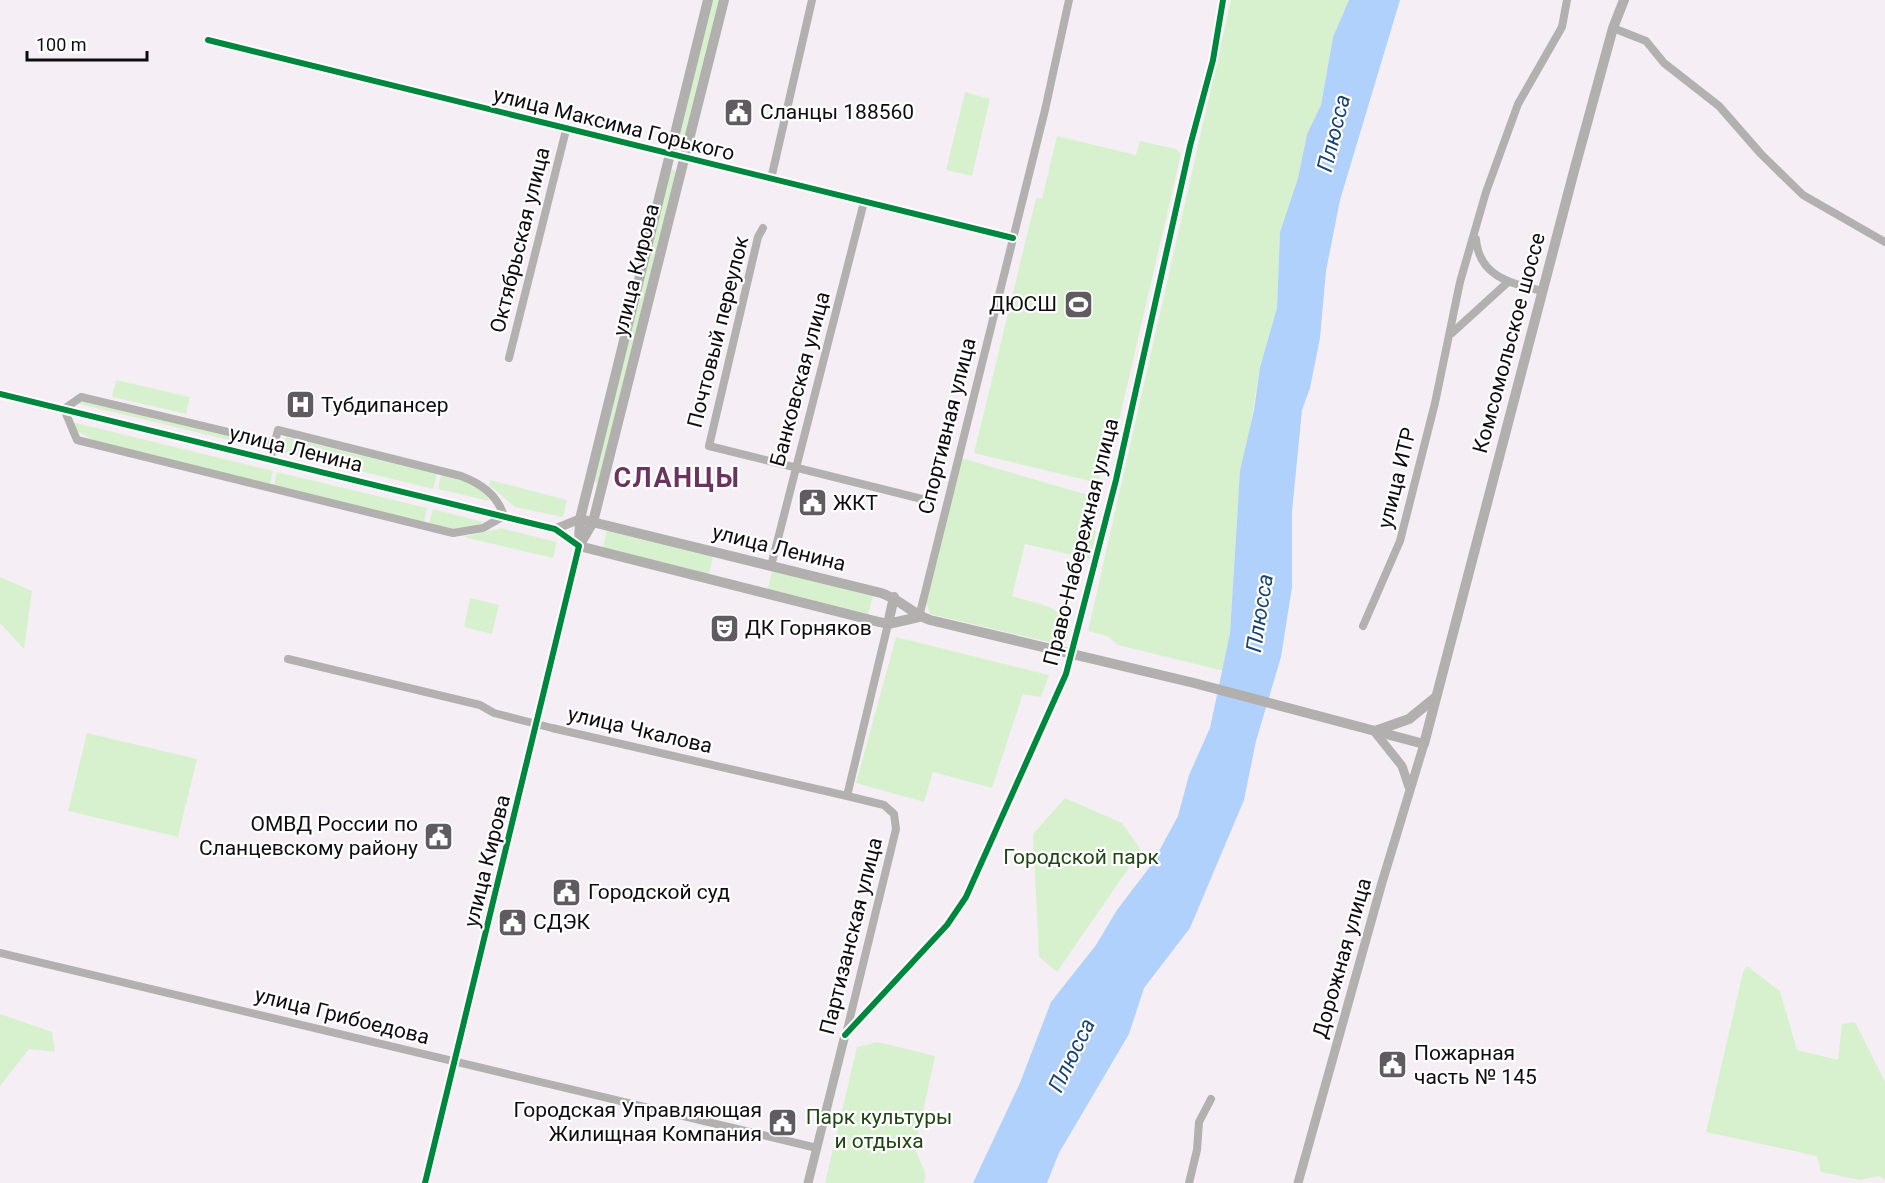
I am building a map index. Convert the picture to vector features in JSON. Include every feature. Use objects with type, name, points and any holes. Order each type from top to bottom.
[{"type":"main road","name":"улица Кирова","points":[[579,546],[580,519],[708,0]]},
{"type":"main road","name":"улица Кирова","points":[[579,546],[592,522],[724,0]]},
{"type":"main road","name":"Комсомольское шоссе","points":[[1424,744],[1542,291],[1613,28],[1624,0]]},
{"type":"main road","name":"улица Ленина","points":[[580,519],[894,597],[919,617],[1194,683],[1374,731]]},
{"type":"main road","name":"улица Ленина","points":[[579,546],[888,624],[919,617]]},
{"type":"main road","points":[[888,624],[894,597]]},
{"type":"main road","points":[[1374,731],[1409,719],[1437,697]]},
{"type":"main road","points":[[1374,731],[1424,744]]},
{"type":"street","points":[[771,179],[812,0]]},
{"type":"street","name":"Спортивная улица","points":[[919,617],[1013,238],[1069,0]]},
{"type":"street","name":"Право-Набережная улица","points":[[845,1035],[947,925],[966,897],[1062,684],[1072,654],[1116,480],[1190,146],[1213,60],[1223,0]]},
{"type":"street","name":"улица ИТР","points":[[1363,626],[1400,541],[1450,335],[1460,282],[1502,145],[1518,104],[1562,27],[1567,0]]},
{"type":"street","points":[[1613,28],[1646,41],[1664,63],[1719,106],[1761,154],[1803,195],[1885,242]]},
{"type":"street","name":"улица Максима Горького","points":[[208,40],[566,130],[1013,238]]},
{"type":"street","name":"Октябрьская улица","points":[[509,358],[566,130]]},
{"type":"street","name":"Банковская улица","points":[[771,566],[864,202]]},
{"type":"street","name":"Почтовый переулок","points":[[763,228],[758,237],[709,446],[795,467]]},
{"type":"street","name":"улица ИТР","points":[[1476,234],[1482,262],[1490,271],[1509,282]]},
{"type":"street","points":[[1450,335],[1484,302],[1509,282],[1542,291]]},
{"type":"street","name":"улица Ленина","points":[[0,394],[555,529],[579,546]]},
{"type":"street","points":[[270,460],[275,443],[278,430],[477,482],[499,501],[504,516],[483,528],[453,533],[280,491],[77,440],[64,409],[81,397],[275,443]]},
{"type":"street","points":[[795,467],[926,500]]},
{"type":"street","points":[[555,529],[580,519]]},
{"type":"street","name":"улица Кирова","points":[[425,1183],[579,546]]},
{"type":"street","points":[[847,796],[888,624]]},
{"type":"street","name":"улица Чкалова","points":[[288,659],[480,705],[494,713],[537,724],[847,796]]},
{"type":"street","points":[[1374,731],[1402,766],[1409,790]]},
{"type":"street","name":"Дорожная улица","points":[[1298,1183],[1424,744]]},
{"type":"street","name":"Партизанская улица","points":[[808,1183],[896,829],[894,814],[884,805],[847,796]]},
{"type":"street","name":"улица Грибоедова","points":[[0,953],[817,1148]]},
{"type":"street","points":[[1189,1183],[1197,1150],[1199,1122],[1211,1098]]},
{"type":"green space","points":[[713,0],[720,0],[685,136],[680,135]]},
{"type":"green space","points":[[1231,0],[1349,0],[1333,37],[1321,105],[1307,134],[1298,178],[1280,232],[1277,308],[1260,367],[1238,502],[1230,633],[1224,671],[1118,645],[1107,636],[1088,631]]},
{"type":"green space","points":[[965,92],[990,99],[972,176],[946,170]]},
{"type":"green space","name":"ДЮСШ","points":[[1057,136],[1136,155],[1140,141],[1176,149],[1181,154],[1111,455],[1106,454],[1098,483],[974,453],[1036,198],[1042,199]]},
{"type":"green space","points":[[671,168],[676,172],[596,483],[594,481]]},
{"type":"green space","points":[[116,380],[190,397],[186,414],[112,397]]},
{"type":"green space","points":[[80,400],[270,447],[266,449],[79,404]]},
{"type":"green space","points":[[72,422],[273,471],[270,484],[93,440],[75,430]]},
{"type":"green space","points":[[286,437],[437,474],[433,489],[282,452]]},
{"type":"green space","points":[[961,458],[1088,495],[1096,533],[1090,559],[1025,544],[1012,596],[1044,605],[1064,618],[1070,625],[1067,640],[1061,645],[930,614],[926,602]]},
{"type":"green space","points":[[277,472],[427,508],[424,522],[274,485]]},
{"type":"green space","points":[[441,475],[477,486],[487,495],[489,501],[438,489]]},
{"type":"green space","points":[[490,480],[567,500],[563,517],[515,507],[489,485]]},
{"type":"green space","points":[[433,509],[483,522],[472,529],[465,530],[429,523]]},
{"type":"green space","points":[[501,528],[557,542],[553,558],[463,537]]},
{"type":"green space","points":[[607,530],[713,556],[709,575],[603,548]]},
{"type":"green space","points":[[772,571],[873,596],[868,614],[768,589]]},
{"type":"green space","points":[[0,577],[32,591],[24,649],[0,623]]},
{"type":"green space","points":[[470,598],[499,605],[492,634],[464,627]]},
{"type":"green space","points":[[896,637],[1049,675],[1041,697],[1023,694],[992,788],[933,772],[924,802],[856,783]]},
{"type":"green space","points":[[87,733],[197,759],[178,837],[68,811]]},
{"type":"green space","name":"Городской парк","points":[[1065,798],[1122,823],[1141,850],[1057,972],[1039,957],[1033,834]]},
{"type":"green space","points":[[1747,966],[1780,991],[1797,1050],[1838,1060],[1842,1024],[1855,1022],[1885,1082],[1885,1180],[1879,1176],[1859,1180],[1821,1172],[1817,1156],[1706,1132],[1743,972]]},
{"type":"green space","points":[[0,1014],[52,1032],[55,1052],[29,1049],[0,1086]]},
{"type":"green space","name":"Парк культуры и отдыха","points":[[878,1042],[935,1056],[915,1149],[926,1175],[924,1183],[825,1183],[857,1047]]},
{"type":"water","name":"Плюсса","points":[[1349,0],[1400,0],[1340,200],[1326,271],[1320,338],[1310,388],[1302,410],[1292,512],[1292,587],[1281,657],[1256,741],[1244,800],[1190,928],[1144,988],[1129,1034],[1059,1153],[1047,1183],[973,1183],[1020,1083],[1051,1002],[1096,945],[1117,910],[1152,864],[1178,816],[1189,775],[1210,728],[1230,633],[1240,471],[1254,410],[1260,367],[1277,308],[1280,232],[1298,178],[1307,134],[1321,105],[1333,37]]},
{"type":"cycle path","points":[[845,1035],[947,925],[966,897],[1066,674],[1116,480],[1190,146],[1213,60],[1223,0]]},
{"type":"cycle path","points":[[208,40],[1013,238]]},
{"type":"cycle path","points":[[0,394],[555,529],[579,546],[425,1183]]},
{"type":"place","name":"Сланцы 188560","points":[[739,112]]},
{"type":"place","name":"ДЮСШ","points":[[1078,304]]},
{"type":"place","name":"Тубдипансер","points":[[300,405]]},
{"type":"place","name":"ЖКТ","points":[[812,503]]},
{"type":"place","name":"ДК Горняков","points":[[724,628]]},
{"type":"place","name":"ОМВД России по Сланцевскому району","points":[[439,836]]},
{"type":"place","name":"Городской суд","points":[[567,892]]},
{"type":"place","name":"СДЭК","points":[[512,922]]},
{"type":"place","name":"Пожарная часть № 145","points":[[1393,1065]]},
{"type":"place","name":"Городская Управляющая Жилищная Компания","points":[[783,1122]]},
{"type":"district","name":"СЛАНЦЫ","points":[[677,478]]}]
